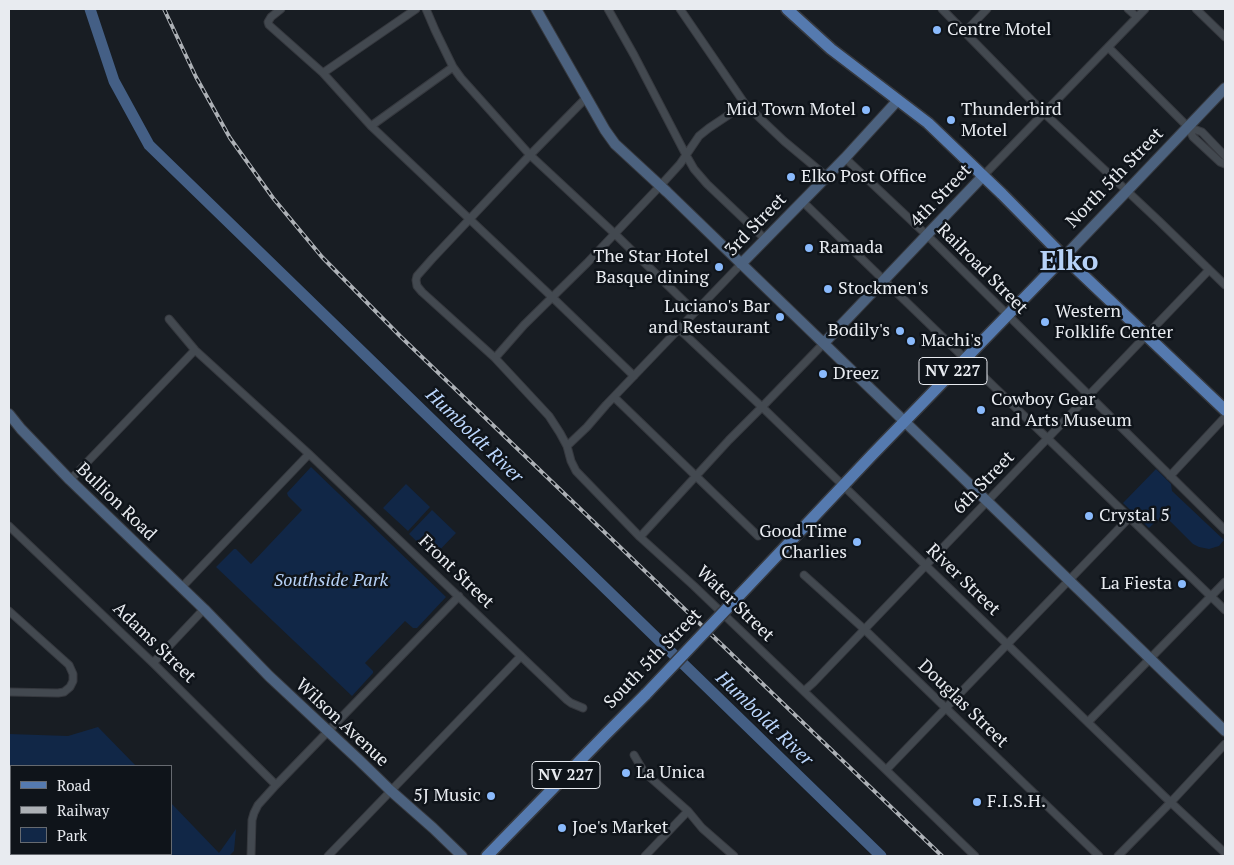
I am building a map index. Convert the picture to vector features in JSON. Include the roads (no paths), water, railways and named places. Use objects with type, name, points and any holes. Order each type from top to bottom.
[{"type":"main road","points":[[787,9],[830,49],[928,123],[1064,257],[1225,410]]},
{"type":"main road","name":"North 5th Street","points":[[843,486],[1064,257]]},
{"type":"main road","name":"South 5th Street","points":[[488,856],[646,694],[843,486]]},
{"type":"street","points":[[281,9],[271,17],[268,22],[269,26],[323,73],[371,126],[634,376]]},
{"type":"street","points":[[323,73],[416,9]]},
{"type":"street","points":[[426,9],[453,67],[461,78],[530,154],[695,312]]},
{"type":"street","points":[[536,9],[605,130],[615,144],[824,343],[1225,731]]},
{"type":"street","points":[[608,9],[694,168],[707,184],[765,239]]},
{"type":"street","points":[[680,9],[745,104],[784,141],[826,176]]},
{"type":"street","points":[[942,9],[1044,113],[1225,285]]},
{"type":"street","points":[[965,32],[987,9]]},
{"type":"street","points":[[1128,9],[1137,17]]},
{"type":"street","name":"4th Street","points":[[640,537],[695,476],[1145,9]]},
{"type":"street","points":[[1196,9],[1225,37]]},
{"type":"street","points":[[1108,48],[1188,127],[1193,137],[1220,162],[1225,164]]},
{"type":"street","points":[[371,126],[453,67]]},
{"type":"street","name":"North 5th Street","points":[[1064,257],[1225,88]]},
{"type":"street","points":[[470,220],[530,154],[587,97]]},
{"type":"street","name":"3rd Street","points":[[567,446],[845,158],[898,100]]},
{"type":"street","points":[[495,358],[524,325],[660,186],[686,156],[699,136],[745,104]]},
{"type":"street","points":[[1188,127],[1202,132],[1225,156]]},
{"type":"street","name":"Railroad Street","points":[[845,158],[926,235],[1225,530]]},
{"type":"street","points":[[802,201],[1225,610]]},
{"type":"street","name":"Water Street","points":[[470,220],[417,276],[417,286],[495,358],[549,416],[567,446],[576,471],[640,537],[694,586],[975,856]]},
{"type":"street","name":"6th Street","points":[[804,691],[1209,270]]},
{"type":"street","name":"Front Street","points":[[169,319],[194,350],[309,454],[568,700],[583,708]]},
{"type":"street","name":"River Street","points":[[678,329],[762,407],[1225,853]]},
{"type":"street","points":[[70,480],[194,350]]},
{"type":"street","points":[[614,397],[758,536]]},
{"type":"street","name":"Bullion Road","points":[[9,414],[21,430],[70,480],[204,609]]},
{"type":"street","points":[[1170,476],[1225,417]]},
{"type":"street","points":[[182,587],[309,454]]},
{"type":"street","points":[[886,770],[1130,517]]},
{"type":"street","name":"Adams Street","points":[[9,526],[154,663],[276,785]]},
{"type":"street","name":"Douglas Street","points":[[804,575],[864,629],[1100,856]]},
{"type":"street","points":[[1088,722],[1225,582]]},
{"type":"street","points":[[251,856],[251,830],[254,812],[258,805],[459,596]]},
{"type":"street","points":[[154,663],[204,609]]},
{"type":"street","name":"Wilson Avenue","points":[[204,609],[269,676],[462,856]]},
{"type":"street","points":[[9,611],[69,665],[73,674],[73,681],[64,692],[9,692]]},
{"type":"street","points":[[328,856],[521,656]]},
{"type":"street","points":[[1118,856],[1225,744]]},
{"type":"street","points":[[634,755],[644,772],[688,811],[702,828],[734,856]]},
{"type":"street","points":[[645,856],[688,811]]},
{"type":"waterway","name":"Humboldt River","points":[[90,9],[114,81],[149,145],[881,856]]},
{"type":"railway","points":[[164,9],[196,77],[230,138],[273,198],[322,257],[400,336],[942,856]]},
{"type":"place","name":"Centre Motel","points":[[937,30]]},
{"type":"place","name":"Mid Town Motel","points":[[866,110]]},
{"type":"place","name":"Thunderbird Motel","points":[[951,120]]},
{"type":"place","name":"Elko Post Office","points":[[791,177]]},
{"type":"place","name":"Ramada","points":[[809,248]]},
{"type":"place","name":"The Star Hotel Basque dining","points":[[719,267]]},
{"type":"place","name":"Stockmen's","points":[[828,289]]},
{"type":"place","name":"Luciano's Bar and Restaurant","points":[[780,317]]},
{"type":"place","name":"Western Folklife Center","points":[[1045,322]]},
{"type":"place","name":"Bodily's","points":[[900,331]]},
{"type":"place","name":"Machi's","points":[[911,341]]},
{"type":"place","name":"Dreez","points":[[823,374]]},
{"type":"place","name":"Cowboy Gear and Arts Museum","points":[[981,410]]},
{"type":"place","name":"Crystal 5","points":[[1089,516]]},
{"type":"place","name":"Good Time Charlies","points":[[857,542]]},
{"type":"place","name":"La Fiesta","points":[[1182,584]]},
{"type":"place","name":"La Unica","points":[[626,773]]},
{"type":"place","name":"5J Music","points":[[491,796]]},
{"type":"place","name":"F.I.S.H.","points":[[977,802]]},
{"type":"place","name":"Joe's Market","points":[[562,828]]},
{"type":"district","name":"Elko","points":[[1069,262]]},
{"type":"park label","name":"Southside Park","points":[[331,581]]}]
